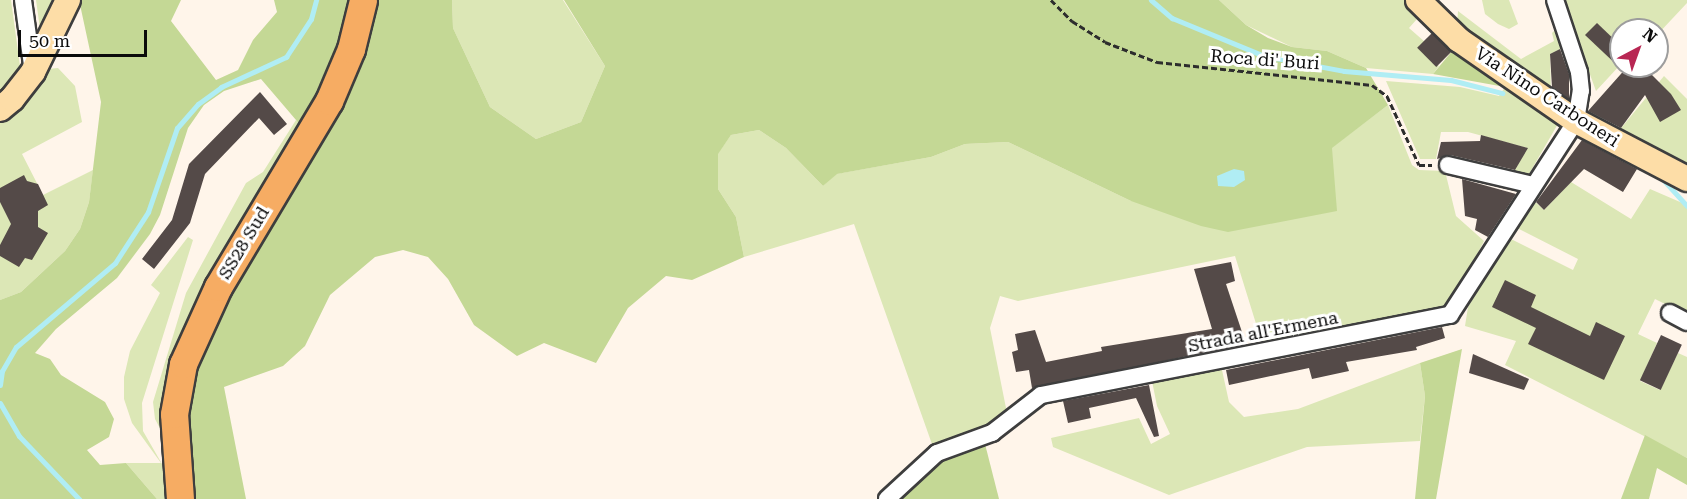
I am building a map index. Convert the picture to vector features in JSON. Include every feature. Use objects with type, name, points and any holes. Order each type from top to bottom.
[{"type":"main road","points":[[0,109],[12,99],[33,72],[68,0]]},
{"type":"main road","name":"SS28 Sud","points":[[180,499],[174,414],[183,364],[218,287],[329,101],[351,49],[363,0]]},
{"type":"main road","name":"Via Nino Carboneri","points":[[1418,0],[1459,40],[1576,121],[1687,179]]},
{"type":"street","points":[[23,0],[33,72]]},
{"type":"street","points":[[1555,0],[1579,72],[1581,91],[1576,121]]},
{"type":"street","name":"Strada all'Ermena","points":[[887,499],[937,453],[992,432],[1041,395],[1450,315],[1576,121]]},
{"type":"street","points":[[1448,165],[1533,185]]},
{"type":"street","points":[[1670,313],[1687,322]]},
{"type":"path","name":"Roca di' Buri","points":[[1051,0],[1072,21],[1131,55],[1178,67],[1372,85],[1387,96],[1419,165],[1448,165]]},
{"type":"green space","points":[[0,0],[11,0],[20,66],[0,96]]},
{"type":"green space","points":[[36,0],[56,0],[41,36]]},
{"type":"green space","points":[[79,0],[181,0],[171,21],[216,80],[238,70],[253,40],[277,12],[274,0],[350,0],[335,60],[302,127],[261,79],[224,91],[204,105],[188,128],[160,215],[150,234],[117,278],[56,329],[35,353],[50,359],[61,375],[105,402],[114,419],[109,437],[87,450],[100,465],[126,463],[157,499],[0,499],[0,300],[21,292],[65,251],[80,229],[89,202],[101,102]]},
{"type":"green space","points":[[378,0],[452,0],[453,28],[490,107],[536,139],[581,122],[605,66],[564,0],[1219,0],[1246,25],[1268,38],[1292,47],[1327,51],[1366,68],[1388,105],[1332,148],[1337,211],[1228,232],[1201,226],[1131,201],[1008,142],[965,144],[931,157],[837,174],[823,186],[786,148],[759,130],[731,135],[718,154],[718,189],[736,217],[744,257],[692,280],[666,276],[628,308],[596,363],[544,343],[517,356],[474,325],[448,279],[428,257],[403,250],[375,257],[330,295],[305,346],[283,366],[224,387],[246,499],[192,499],[184,417],[204,334],[359,61]]},
{"type":"green space","points":[[452,0],[563,0],[605,66],[581,122],[536,139],[490,107],[453,28]]},
{"type":"green space","points":[[1219,0],[1406,0],[1417,19],[1409,28],[1425,42],[1419,49],[1439,66],[1433,74],[1366,68],[1327,51],[1292,47],[1246,25]]},
{"type":"green space","points":[[1482,0],[1509,0],[1518,24],[1509,29],[1498,24],[1485,14]]},
{"type":"green space","points":[[1563,0],[1687,0],[1687,3],[1669,22],[1669,18],[1609,18],[1609,77],[1596,91]]},
{"type":"green space","points":[[1458,11],[1521,59],[1554,41],[1552,33],[1556,29],[1563,48],[1550,54],[1551,93],[1457,25]]},
{"type":"green space","points":[[1453,50],[1505,87],[1433,74]]},
{"type":"green space","points":[[58,68],[75,86],[82,122],[22,154],[43,195],[93,170],[89,202],[80,229],[65,251],[21,292],[0,300],[0,121],[48,69]]},
{"type":"green space","points":[[1662,78],[1666,78],[1687,99],[1687,166],[1617,133]]},
{"type":"green space","points":[[1386,81],[1460,87],[1499,96],[1505,87],[1559,122],[1529,174],[1514,171],[1527,148],[1468,132],[1441,132],[1436,159],[1420,159]]},
{"type":"green space","points":[[1388,105],[1412,165],[1419,170],[1445,171],[1456,216],[1484,241],[1452,303],[1441,310],[1262,343],[1235,256],[1018,301],[1000,296],[990,328],[1007,413],[992,425],[933,447],[854,224],[744,257],[736,217],[718,189],[718,153],[731,135],[759,130],[786,148],[823,186],[836,174],[931,157],[965,144],[1008,142],[1131,201],[1331,148]]},
{"type":"green space","points":[[296,120],[302,127],[163,434],[155,419],[153,402],[186,293],[246,183],[263,172]]},
{"type":"green space","points":[[1571,182],[1631,219],[1650,189],[1687,205],[1687,315],[1655,299],[1638,334],[1657,343],[1640,381],[1660,390],[1678,353],[1687,357],[1687,458],[1505,365],[1516,341],[1465,326],[1468,307],[1509,238],[1573,270],[1578,259],[1515,227],[1532,199],[1544,210]]},
{"type":"green space","points":[[188,237],[193,240],[142,403],[143,431],[162,464],[167,499],[157,499],[126,463],[161,463],[132,423],[124,399],[124,377],[130,351],[160,293],[151,285]]},
{"type":"green space","points":[[1462,349],[1436,499],[1415,499],[1425,396],[1420,363]]},
{"type":"green space","points":[[1420,363],[1425,396],[1420,441],[1307,447],[1169,495],[1053,447],[1051,438],[1139,418],[1151,444],[1170,434],[1157,406],[1152,381],[1222,370],[1229,402],[1244,417],[1298,409]]},
{"type":"green space","points":[[1645,435],[1687,458],[1687,485],[1657,468],[1649,499],[1621,499]]},
{"type":"green space","points":[[985,444],[999,499],[897,499],[936,462]]},
{"type":"water","points":[[1234,169],[1244,171],[1245,180],[1234,187],[1218,186],[1217,176]]},
{"type":"building","points":[[1597,23],[1609,34],[1609,58],[1585,35]]},
{"type":"building","points":[[1432,33],[1451,52],[1436,67],[1417,48]]},
{"type":"building","points":[[1560,49],[1569,74],[1569,99],[1552,87],[1550,54]]},
{"type":"building","points":[[1617,78],[1655,78],[1671,94],[1681,110],[1660,122],[1645,95],[1621,128],[1588,111]]},
{"type":"building","points":[[260,92],[287,124],[274,135],[259,118],[205,174],[190,223],[154,269],[142,259],[172,220],[189,164]]},
{"type":"building","points":[[1481,135],[1528,148],[1515,170],[1450,155],[1437,159],[1441,142],[1480,141]]},
{"type":"building","points":[[1582,140],[1637,169],[1623,192],[1584,169],[1544,210],[1536,202]]},
{"type":"building","points":[[24,175],[27,181],[38,184],[48,205],[38,211],[38,227],[48,233],[32,260],[25,258],[19,267],[0,256],[0,245],[11,224],[0,202],[0,188]]},
{"type":"building","points":[[1462,179],[1516,194],[1488,237],[1475,230],[1477,219],[1465,216]]},
{"type":"building","points":[[1231,262],[1235,281],[1226,284],[1246,344],[1032,388],[1029,370],[1016,372],[1012,352],[1018,350],[1015,334],[1035,330],[1046,362],[1102,351],[1101,347],[1212,329],[1194,269]]},
{"type":"building","points":[[1505,280],[1536,295],[1531,307],[1590,336],[1596,322],[1625,336],[1604,380],[1528,344],[1536,328],[1492,307]]},
{"type":"building","points":[[1442,327],[1445,338],[1416,347],[1417,350],[1346,362],[1349,371],[1312,379],[1309,368],[1229,385],[1226,370]]},
{"type":"building","points":[[1661,335],[1682,345],[1661,390],[1640,380]]},
{"type":"building","points":[[1473,354],[1529,379],[1524,390],[1469,373]]},
{"type":"building","points":[[1149,385],[1159,436],[1154,437],[1136,398],[1089,408],[1091,418],[1068,423],[1063,401]]},
{"type":"waterway","points":[[0,385],[2,371],[16,347],[115,263],[148,212],[177,128],[198,104],[221,87],[286,57],[311,19],[316,0]]},
{"type":"waterway","points":[[1151,0],[1172,18],[1264,56],[1344,71],[1451,80],[1502,93]]},
{"type":"waterway","points":[[1658,174],[1687,206]]},
{"type":"waterway","points":[[0,403],[19,436],[79,499]]}]
